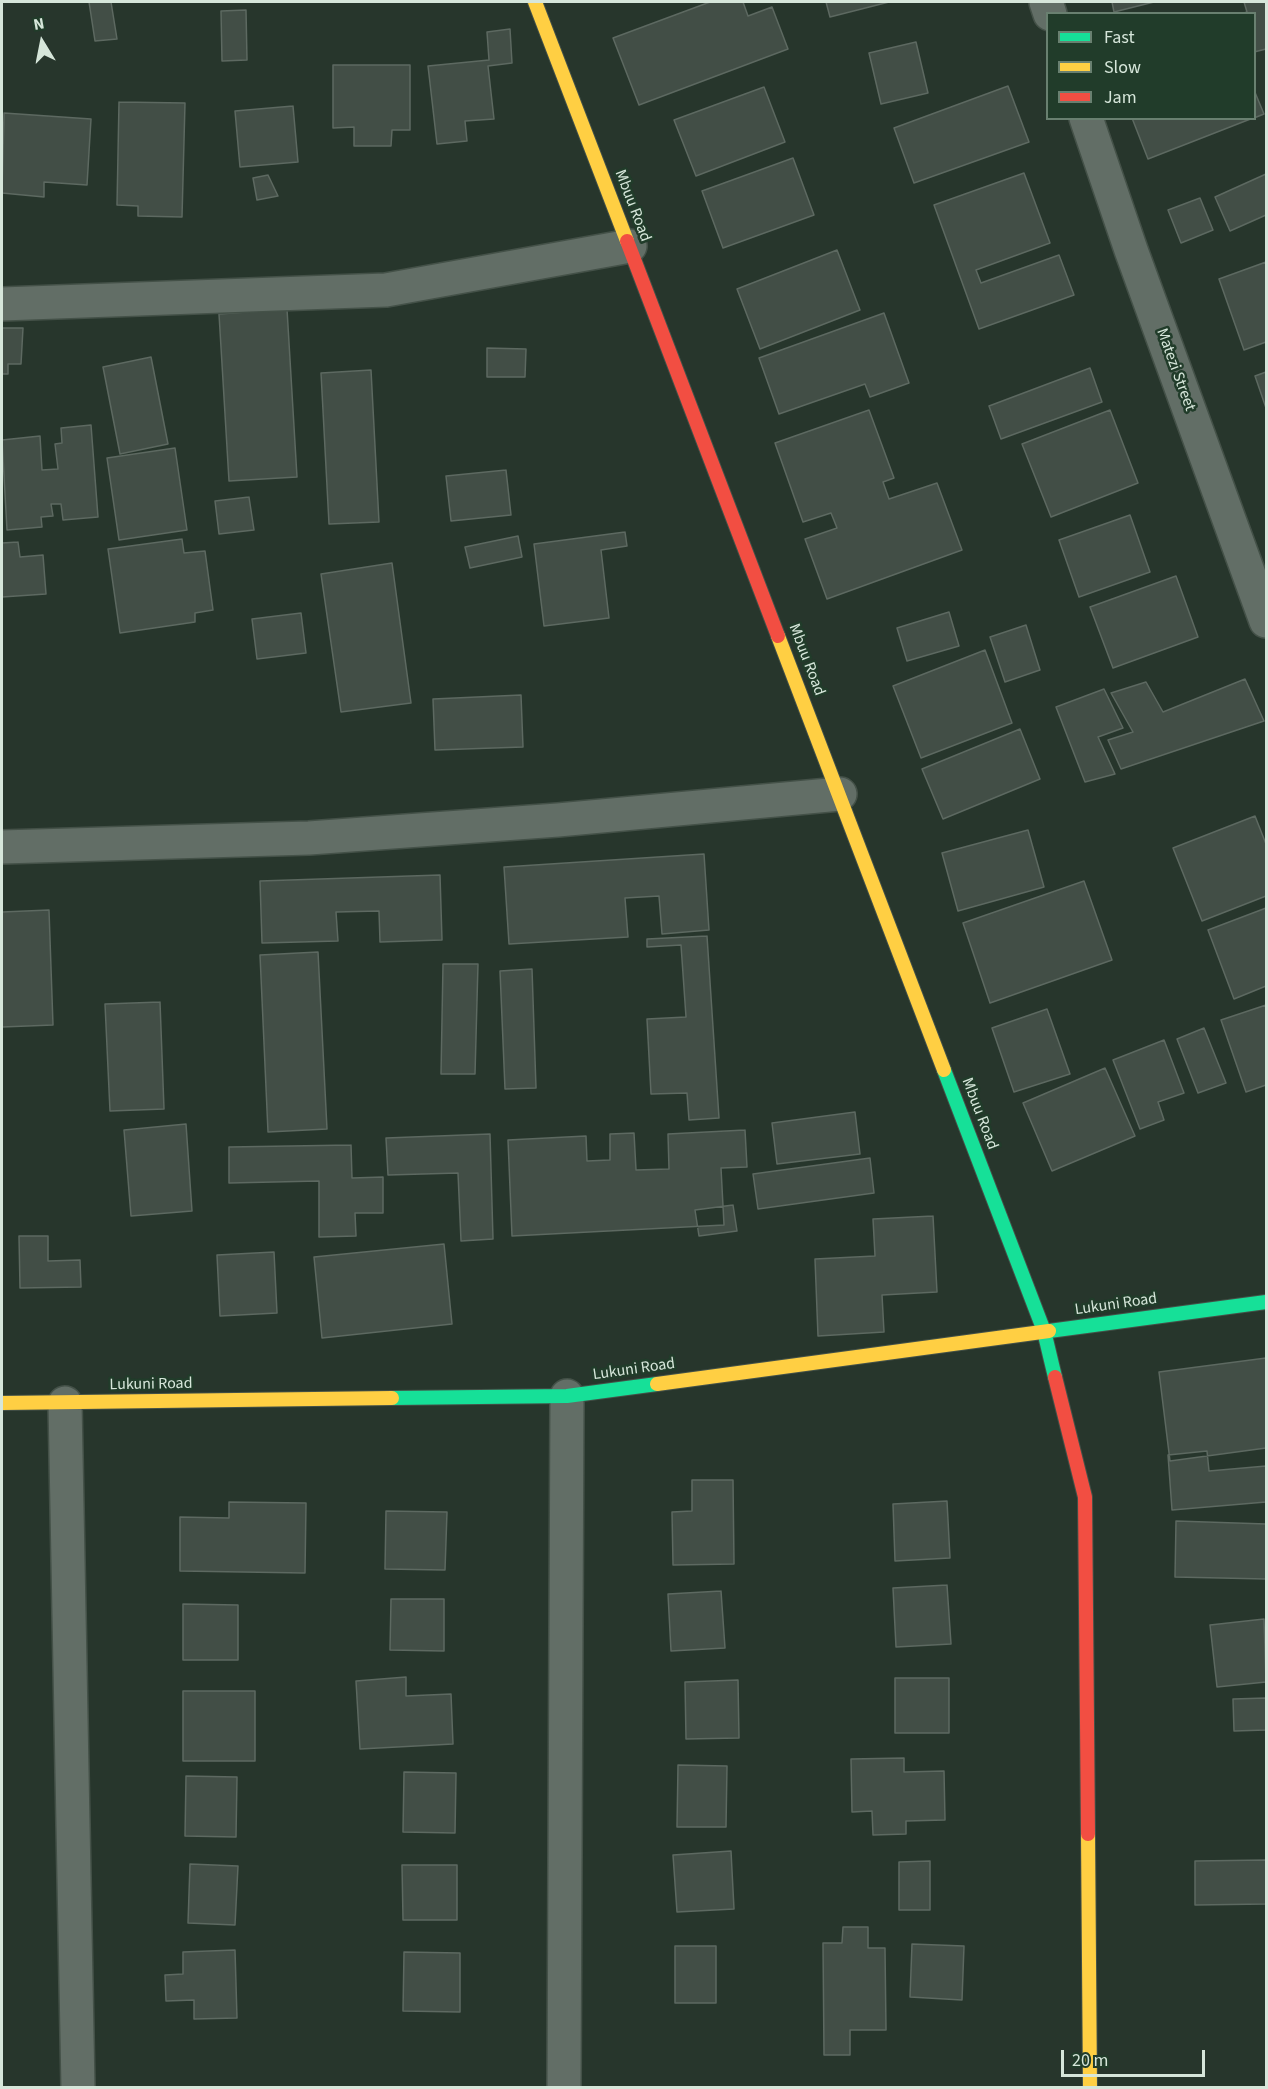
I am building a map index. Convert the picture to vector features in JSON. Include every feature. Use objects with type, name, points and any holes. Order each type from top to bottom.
[{"type":"street","name":"Mbuu Road","points":[[535,2],[1044,1331],[1085,1497],[1090,2088]]},
{"type":"street","name":"Matezi Street","points":[[1087,120],[1131,250],[1266,621]]},
{"type":"street","points":[[2,304],[387,290],[630,246]]},
{"type":"street","points":[[2,847],[309,838],[558,820],[840,794]]},
{"type":"street","name":"Lukuni Road","points":[[2,1403],[567,1396],[1266,1302]]},
{"type":"street","points":[[564,2088],[567,1396]]},
{"type":"street","points":[[65,1403],[78,2088]]},
{"type":"building","points":[[89,2],[111,2],[117,39],[95,41]]},
{"type":"building","points":[[710,2],[743,2],[748,16],[772,7],[788,49],[639,105],[613,38]]},
{"type":"building","points":[[826,2],[889,2],[830,17]]},
{"type":"building","points":[[1112,2],[1154,2],[1114,12]]},
{"type":"building","points":[[1244,2],[1266,2],[1266,49],[1256,52],[1256,12],[1247,12]]},
{"type":"building","points":[[246,10],[247,60],[222,61],[221,11]]},
{"type":"building","points":[[510,29],[512,63],[488,66],[494,119],[465,121],[467,141],[437,144],[428,66],[489,60],[487,32]]},
{"type":"building","points":[[916,42],[928,93],[881,104],[869,53]]},
{"type":"building","points":[[333,65],[410,65],[410,130],[392,130],[391,146],[354,146],[354,127],[333,128]]},
{"type":"building","points":[[1008,86],[1029,142],[914,183],[894,128]]},
{"type":"building","points":[[764,87],[785,142],[696,176],[674,120]]},
{"type":"building","points":[[1256,95],[1264,114],[1256,117]]},
{"type":"building","points":[[119,102],[185,103],[182,217],[138,216],[138,206],[117,205]]},
{"type":"building","points":[[293,106],[298,162],[240,167],[235,111]]},
{"type":"building","points":[[4,113],[91,119],[87,185],[44,182],[44,197],[2,193]]},
{"type":"building","points":[[1133,120],[1248,120],[1148,159]]},
{"type":"building","points":[[793,158],[814,215],[723,248],[702,191]]},
{"type":"building","points":[[1024,173],[1050,243],[976,270],[981,283],[1059,255],[1074,295],[979,329],[934,205]]},
{"type":"building","points":[[1266,174],[1266,215],[1230,231],[1215,197]]},
{"type":"building","points":[[268,175],[278,196],[257,200],[253,178]]},
{"type":"building","points":[[1200,198],[1213,230],[1181,243],[1168,210]]},
{"type":"building","points":[[837,250],[860,310],[760,349],[737,289]]},
{"type":"building","points":[[1266,262],[1266,342],[1244,350],[1219,279]]},
{"type":"building","points":[[287,309],[297,477],[229,481],[219,314]]},
{"type":"building","points":[[884,313],[909,383],[870,397],[865,384],[779,414],[759,358]]},
{"type":"building","points":[[2,328],[23,328],[21,364],[8,364],[8,374],[2,374]]},
{"type":"building","points":[[487,348],[526,349],[525,377],[487,377]]},
{"type":"building","points":[[151,357],[168,444],[120,454],[103,367]]},
{"type":"building","points":[[1090,368],[1102,402],[1001,439],[989,406]]},
{"type":"building","points":[[371,370],[379,522],[329,524],[321,373]]},
{"type":"building","points":[[1266,372],[1266,408],[1255,376]]},
{"type":"building","points":[[869,410],[894,478],[883,482],[889,499],[937,483],[962,550],[827,599],[805,539],[837,528],[831,513],[803,522],[775,443]]},
{"type":"building","points":[[1110,410],[1138,483],[1051,517],[1022,444]]},
{"type":"building","points":[[91,425],[98,517],[63,520],[61,504],[51,504],[53,516],[41,517],[42,527],[7,530],[2,440],[40,436],[42,470],[58,469],[55,444],[62,443],[61,428]]},
{"type":"building","points":[[175,448],[187,530],[119,540],[107,458]]},
{"type":"building","points":[[506,470],[511,515],[451,521],[446,476]]},
{"type":"building","points":[[249,497],[254,530],[219,534],[215,501]]},
{"type":"building","points":[[1130,515],[1150,572],[1079,597],[1059,540]]},
{"type":"building","points":[[625,532],[627,546],[601,550],[609,618],[544,626],[534,544]]},
{"type":"building","points":[[518,536],[522,557],[470,568],[465,547]]},
{"type":"building","points":[[182,539],[184,553],[205,551],[213,610],[195,613],[195,622],[120,633],[108,549]]},
{"type":"building","points":[[18,542],[20,557],[43,555],[46,594],[2,597],[2,543]]},
{"type":"building","points":[[392,563],[411,703],[341,712],[321,574]]},
{"type":"building","points":[[1176,576],[1198,637],[1113,668],[1090,607]]},
{"type":"building","points":[[949,612],[959,646],[907,661],[897,628]]},
{"type":"building","points":[[301,613],[306,653],[257,659],[252,619]]},
{"type":"building","points":[[1026,625],[1040,670],[1005,682],[990,637]]},
{"type":"building","points":[[985,650],[1012,723],[921,758],[893,686]]},
{"type":"building","points":[[1245,679],[1264,721],[1121,769],[1108,740],[1133,732],[1111,693],[1146,682],[1163,712]]},
{"type":"building","points":[[1104,689],[1123,728],[1098,737],[1115,774],[1085,782],[1056,707]]},
{"type":"building","points":[[521,695],[523,747],[435,750],[433,699]]},
{"type":"building","points":[[1020,729],[1040,779],[943,819],[922,769]]},
{"type":"building","points":[[1255,816],[1266,844],[1266,896],[1202,921],[1173,848]]},
{"type":"building","points":[[1028,830],[1044,887],[958,911],[942,853]]},
{"type":"building","points":[[704,854],[709,930],[662,934],[659,896],[625,898],[628,937],[509,944],[504,867]]},
{"type":"building","points":[[440,875],[442,940],[380,942],[379,911],[336,912],[338,941],[262,943],[260,881]]},
{"type":"building","points":[[1084,881],[1112,960],[990,1003],[963,923]]},
{"type":"building","points":[[1266,908],[1266,986],[1234,999],[1208,930]]},
{"type":"building","points":[[49,910],[53,1025],[2,1027],[2,912]]},
{"type":"building","points":[[707,936],[719,1118],[689,1120],[687,1093],[651,1094],[647,1019],[686,1017],[681,945],[647,947],[647,939]]},
{"type":"building","points":[[318,952],[327,1129],[268,1132],[260,955]]},
{"type":"building","points":[[443,964],[478,964],[475,1074],[441,1074]]},
{"type":"building","points":[[532,969],[536,1088],[505,1089],[500,971]]},
{"type":"building","points":[[160,1002],[164,1109],[110,1111],[105,1004]]},
{"type":"building","points":[[1266,1005],[1266,1085],[1246,1092],[1221,1020]]},
{"type":"building","points":[[1047,1009],[1070,1074],[1014,1092],[992,1028]]},
{"type":"building","points":[[1204,1028],[1226,1083],[1198,1093],[1177,1039]]},
{"type":"building","points":[[1164,1040],[1184,1093],[1158,1102],[1164,1120],[1140,1129],[1113,1060]]},
{"type":"building","points":[[1105,1068],[1135,1136],[1052,1171],[1023,1103]]},
{"type":"building","points":[[855,1112],[860,1154],[777,1164],[772,1123]]},
{"type":"building","points":[[186,1124],[192,1211],[131,1216],[124,1130]]},
{"type":"building","points":[[745,1130],[747,1167],[721,1168],[724,1225],[512,1236],[508,1140],[586,1136],[587,1161],[610,1160],[610,1134],[634,1133],[636,1170],[669,1169],[668,1134]]},
{"type":"building","points":[[490,1134],[493,1239],[461,1241],[458,1173],[388,1175],[386,1138]]},
{"type":"building","points":[[351,1145],[352,1178],[383,1177],[383,1213],[355,1213],[356,1236],[319,1237],[319,1181],[229,1183],[229,1147]]},
{"type":"building","points":[[870,1158],[874,1193],[758,1209],[753,1174]]},
{"type":"building","points":[[733,1205],[737,1231],[699,1236],[695,1210]]},
{"type":"building","points":[[933,1216],[937,1292],[882,1295],[884,1332],[818,1336],[815,1259],[875,1256],[873,1219]]},
{"type":"building","points":[[19,1236],[48,1236],[48,1261],[80,1260],[81,1287],[20,1288]]},
{"type":"building","points":[[444,1244],[452,1324],[322,1338],[314,1257]]},
{"type":"building","points":[[274,1252],[277,1313],[220,1316],[217,1255]]},
{"type":"building","points":[[1266,1358],[1266,1448],[1170,1461],[1159,1372]]},
{"type":"building","points":[[1207,1451],[1209,1471],[1266,1466],[1266,1502],[1172,1510],[1168,1455]]},
{"type":"building","points":[[692,1480],[733,1480],[734,1564],[673,1565],[672,1512],[692,1511]]},
{"type":"building","points":[[947,1501],[950,1558],[895,1561],[893,1504]]},
{"type":"building","points":[[229,1502],[306,1503],[305,1573],[180,1571],[180,1517],[229,1518]]},
{"type":"building","points":[[386,1511],[447,1512],[445,1570],[385,1569]]},
{"type":"building","points":[[1176,1521],[1266,1524],[1266,1579],[1175,1577]]},
{"type":"building","points":[[947,1585],[951,1644],[896,1647],[893,1588]]},
{"type":"building","points":[[721,1591],[725,1648],[671,1651],[668,1594]]},
{"type":"building","points":[[391,1599],[444,1599],[444,1651],[390,1650]]},
{"type":"building","points":[[183,1604],[238,1605],[238,1660],[183,1660]]},
{"type":"building","points":[[1264,1619],[1266,1682],[1217,1687],[1210,1625]]},
{"type":"building","points":[[406,1677],[406,1696],[451,1694],[453,1744],[360,1749],[356,1681]]},
{"type":"building","points":[[895,1678],[949,1678],[949,1733],[895,1733]]},
{"type":"building","points":[[738,1680],[739,1738],[686,1739],[685,1682]]},
{"type":"building","points":[[183,1691],[255,1691],[255,1761],[183,1761]]},
{"type":"building","points":[[1266,1698],[1266,1730],[1234,1731],[1233,1699]]},
{"type":"building","points":[[904,1758],[904,1772],[944,1771],[945,1820],[906,1821],[906,1834],[873,1835],[872,1811],[852,1812],[851,1759]]},
{"type":"building","points":[[678,1765],[727,1766],[726,1827],[677,1827]]},
{"type":"building","points":[[404,1772],[456,1773],[455,1833],[403,1832]]},
{"type":"building","points":[[186,1776],[237,1777],[236,1837],[185,1836]]},
{"type":"building","points":[[731,1851],[734,1909],[677,1912],[673,1855]]},
{"type":"building","points":[[1266,1860],[1266,1904],[1195,1905],[1195,1861]]},
{"type":"building","points":[[930,1861],[930,1910],[899,1910],[899,1862]]},
{"type":"building","points":[[190,1864],[238,1866],[235,1925],[188,1923]]},
{"type":"building","points":[[402,1865],[457,1865],[457,1920],[403,1920]]},
{"type":"building","points":[[843,1927],[868,1927],[868,1948],[885,1948],[886,2030],[850,2030],[850,2055],[824,2055],[823,1943],[842,1943]]},
{"type":"building","points":[[912,1944],[964,1946],[962,2000],[910,1997]]},
{"type":"building","points":[[675,1946],[716,1946],[716,2003],[675,2003]]},
{"type":"building","points":[[235,1950],[237,2018],[194,2019],[194,2000],[166,2001],[165,1975],[183,1974],[183,1952]]},
{"type":"building","points":[[404,1952],[460,1953],[460,2012],[403,2011]]},
{"type":"traffic: fast","points":[[944,1070],[1044,1331],[1055,1377]]},
{"type":"traffic: fast","points":[[1049,1331],[1266,1302]]},
{"type":"traffic: fast","points":[[392,1398],[567,1396],[657,1384]]},
{"type":"traffic: slow","points":[[535,2],[627,241]]},
{"type":"traffic: slow","points":[[778,636],[944,1070]]},
{"type":"traffic: slow","points":[[657,1384],[1049,1331]]},
{"type":"traffic: slow","points":[[2,1403],[392,1398]]},
{"type":"traffic: slow","points":[[1088,1834],[1090,2088]]},
{"type":"traffic: jam","points":[[627,241],[778,636]]},
{"type":"traffic: jam","points":[[1055,1377],[1085,1497],[1088,1834]]}]
